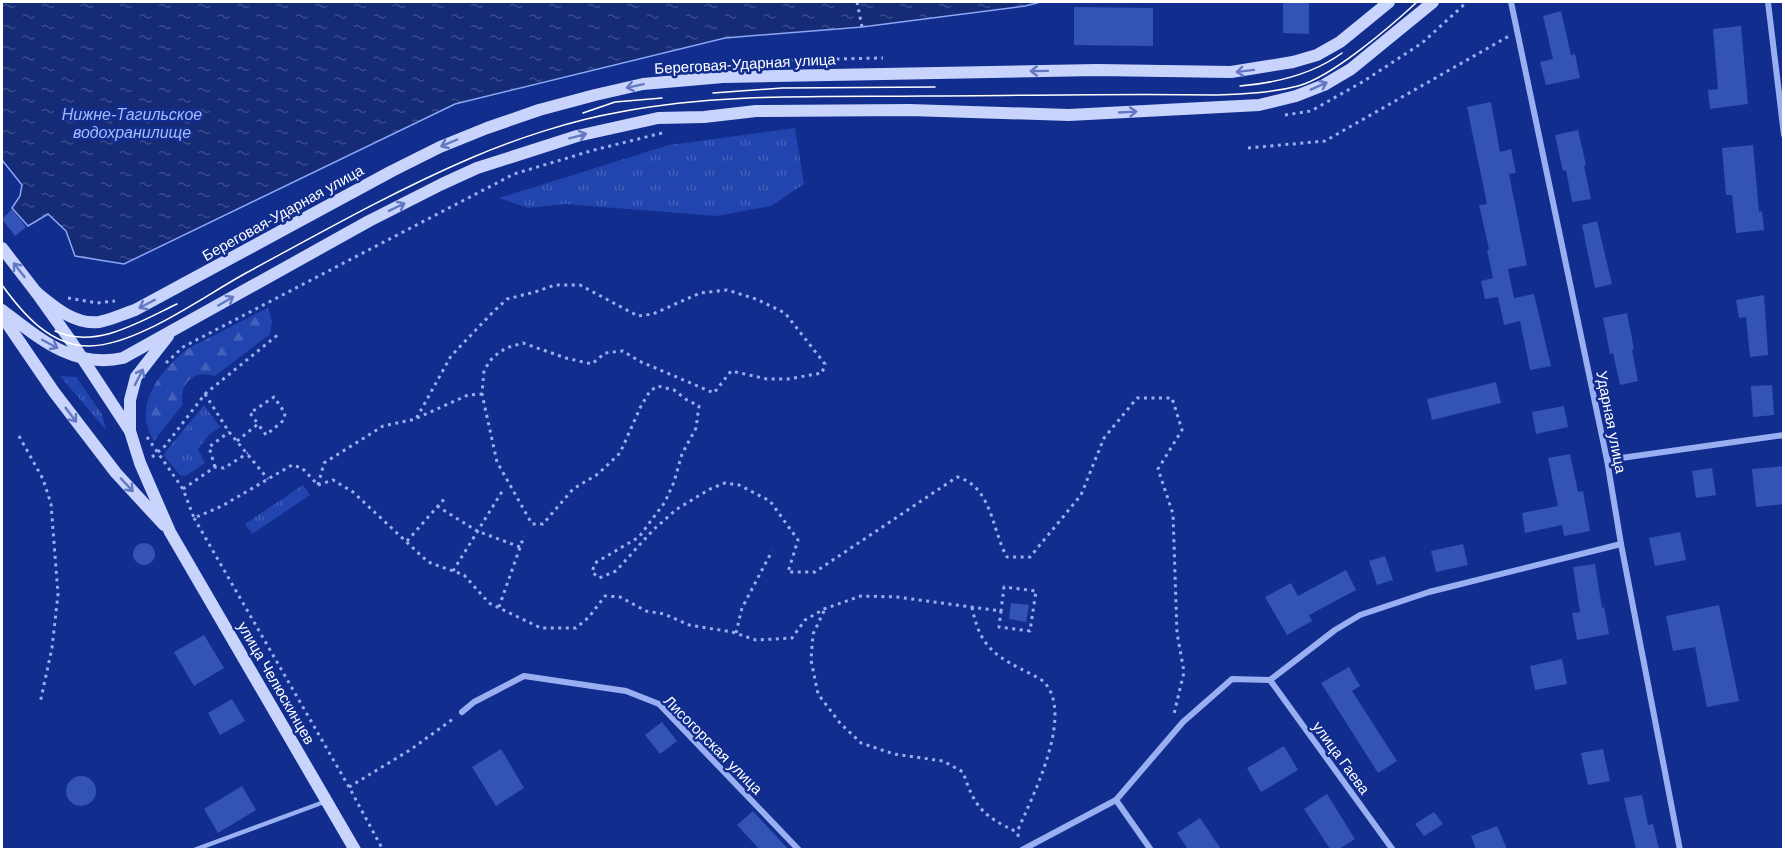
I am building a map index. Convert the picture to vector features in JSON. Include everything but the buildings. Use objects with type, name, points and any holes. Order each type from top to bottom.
[{"type":"main road","name":"Береговая-Ударная улица","points":[[36,292],[57,310],[76,318],[98,322],[135,310],[440,147],[539,110],[643,84],[723,77],[864,73],[1097,70],[1231,72],[1293,62],[1317,55],[1340,42],[1389,2]]},
{"type":"main road","points":[[2,310],[46,343],[84,360],[123,358],[369,220],[442,184],[477,168],[577,136],[658,118],[704,117],[756,111],[909,110],[1069,114],[1259,105],[1296,96],[1324,85],[1351,69],[1432,2]]},
{"type":"main road","name":"улица Челюскинцев","points":[[2,248],[84,360],[130,431],[140,463],[170,532],[355,849]]},
{"type":"main road","name":"улица Челюскинцев","points":[[2,316],[54,392],[116,473],[170,532]]},
{"type":"main road","points":[[130,431],[130,400],[136,377],[170,332]]},
{"type":"street","name":"Ударная улица","points":[[1511,2],[1607,460],[1680,849]]},
{"type":"street","points":[[1768,2],[1784,135]]},
{"type":"street","points":[[1607,460],[1784,435]]},
{"type":"street","points":[[1022,849],[1116,800],[1183,722],[1232,680],[1269,680],[1335,630],[1360,615],[1429,592],[1621,544]]},
{"type":"street","name":"Лисогорская улица","points":[[462,712],[474,702],[524,676],[626,691],[658,704],[799,849]]},
{"type":"street","name":"улица Гаева","points":[[1269,680],[1393,849]]},
{"type":"street","points":[[1116,800],[1151,849]]},
{"type":"lane","points":[[194,849],[327,801]]},
{"type":"path","points":[[857,2],[862,27]]},
{"type":"path","points":[[1276,116],[1311,111],[1364,81],[1422,43],[1467,2]]},
{"type":"path","points":[[1248,148],[1325,141],[1517,31]]},
{"type":"path","points":[[160,369],[183,347],[514,174],[594,150],[668,132]]},
{"type":"path","points":[[416,419],[451,356],[493,312],[507,299],[555,285],[580,285],[638,315],[653,314],[700,293],[727,290],[756,299],[785,313],[825,364],[822,373],[788,379],[767,379],[731,371],[714,393],[639,361],[623,351],[605,353],[592,364],[566,358],[523,343],[506,348],[493,357],[484,370],[482,394],[497,462],[532,524],[543,524],[573,489],[598,474],[620,453],[632,424],[650,391],[658,386],[674,390],[699,406],[696,428],[685,448],[665,502],[639,537],[595,563],[592,572],[599,578],[616,571],[653,530],[676,509],[725,483],[739,485],[770,501],[774,506],[798,540],[788,572],[815,572],[957,477],[965,479],[977,488],[996,524],[999,543],[1006,557],[1030,557],[1081,495],[1104,438],[1137,398],[1172,399],[1182,430],[1158,469],[1173,514],[1178,633],[1184,672],[1168,740]]},
{"type":"path","points":[[140,463],[158,454],[205,394],[280,333]]},
{"type":"path","points":[[205,394],[229,432],[268,479]]},
{"type":"path","points":[[318,485],[324,463],[383,426],[416,419],[468,395],[482,394]]},
{"type":"path","points":[[274,397],[285,413],[284,420],[266,435],[258,424],[250,413],[274,397]]},
{"type":"path","points":[[237,441],[258,424]]},
{"type":"path","points":[[215,467],[209,447],[229,432]]},
{"type":"path","points":[[19,436],[43,479],[51,504],[53,527],[58,594],[52,648],[40,703]]},
{"type":"path","points":[[147,436],[183,489],[194,518],[350,787],[383,849]]},
{"type":"path","points":[[183,489],[215,467],[224,468],[248,453]]},
{"type":"path","points":[[194,518],[222,506],[292,465],[297,465],[318,485]]},
{"type":"path","points":[[318,485],[333,480],[353,492],[428,562],[464,575],[489,603],[541,628],[576,628],[589,617],[605,596],[620,597],[646,611],[664,614],[689,625],[736,633],[756,640],[792,638],[805,620],[825,609],[861,596],[897,597],[1001,611]]},
{"type":"path","points":[[453,571],[503,490]]},
{"type":"path","points":[[407,541],[446,497]]},
{"type":"path","points":[[437,506],[477,531],[520,547]]},
{"type":"path","points":[[499,608],[524,536]]},
{"type":"path","points":[[736,633],[742,608],[772,551]]},
{"type":"path","points":[[1004,587],[1036,591],[1030,631],[999,627],[1001,611],[1004,587]]},
{"type":"path","points":[[972,607],[976,626],[987,647],[1010,664],[1043,681],[1053,696],[1053,732],[1045,768],[1017,832],[1022,849]]},
{"type":"path","points":[[825,609],[813,634],[811,660],[818,694],[840,723],[861,743],[894,754],[943,761],[963,772],[972,798],[993,820],[1017,832]]},
{"type":"path","points":[[350,787],[410,750],[462,712]]},
{"type":"green space","points":[[795,128],[804,184],[771,206],[716,216],[565,204],[528,208],[499,198],[669,145]]},
{"type":"green space","points":[[268,308],[272,321],[270,334],[215,376],[201,375],[190,379],[183,391],[183,404],[154,441],[148,428],[146,415],[147,403],[158,379],[189,348]]},
{"type":"green space","points":[[60,376],[76,377],[102,414],[106,430]]},
{"type":"green space","points":[[204,405],[220,427],[209,435],[198,449],[205,463],[186,476],[180,475],[164,456],[166,450]]},
{"type":"green space","points":[[303,485],[310,495],[252,534],[245,524]]},
{"type":"water","name":"Нижне-Тагильское водохранилище","points":[[2,2],[1041,2],[862,27],[725,38],[455,104],[124,264],[75,256],[66,231],[48,214],[28,226],[12,208],[20,196],[22,185],[2,160]]},
{"type":"tram line","points":[[2,285],[28,317],[62,341],[89,346],[108,344],[148,329],[329,228],[442,171],[506,144],[583,120],[657,106],[771,97],[1216,95],[1268,92],[1312,81],[1344,62],[1417,2]]},
{"type":"tram line","points":[[1240,86],[1267,83],[1294,76],[1319,67],[1342,53]]},
{"type":"tram line","points":[[713,93],[782,88],[935,87]]},
{"type":"tram line","points":[[583,113],[615,102],[662,98]]},
{"type":"tram line","points":[[55,331],[71,336],[102,335],[133,325],[177,304]]}]
